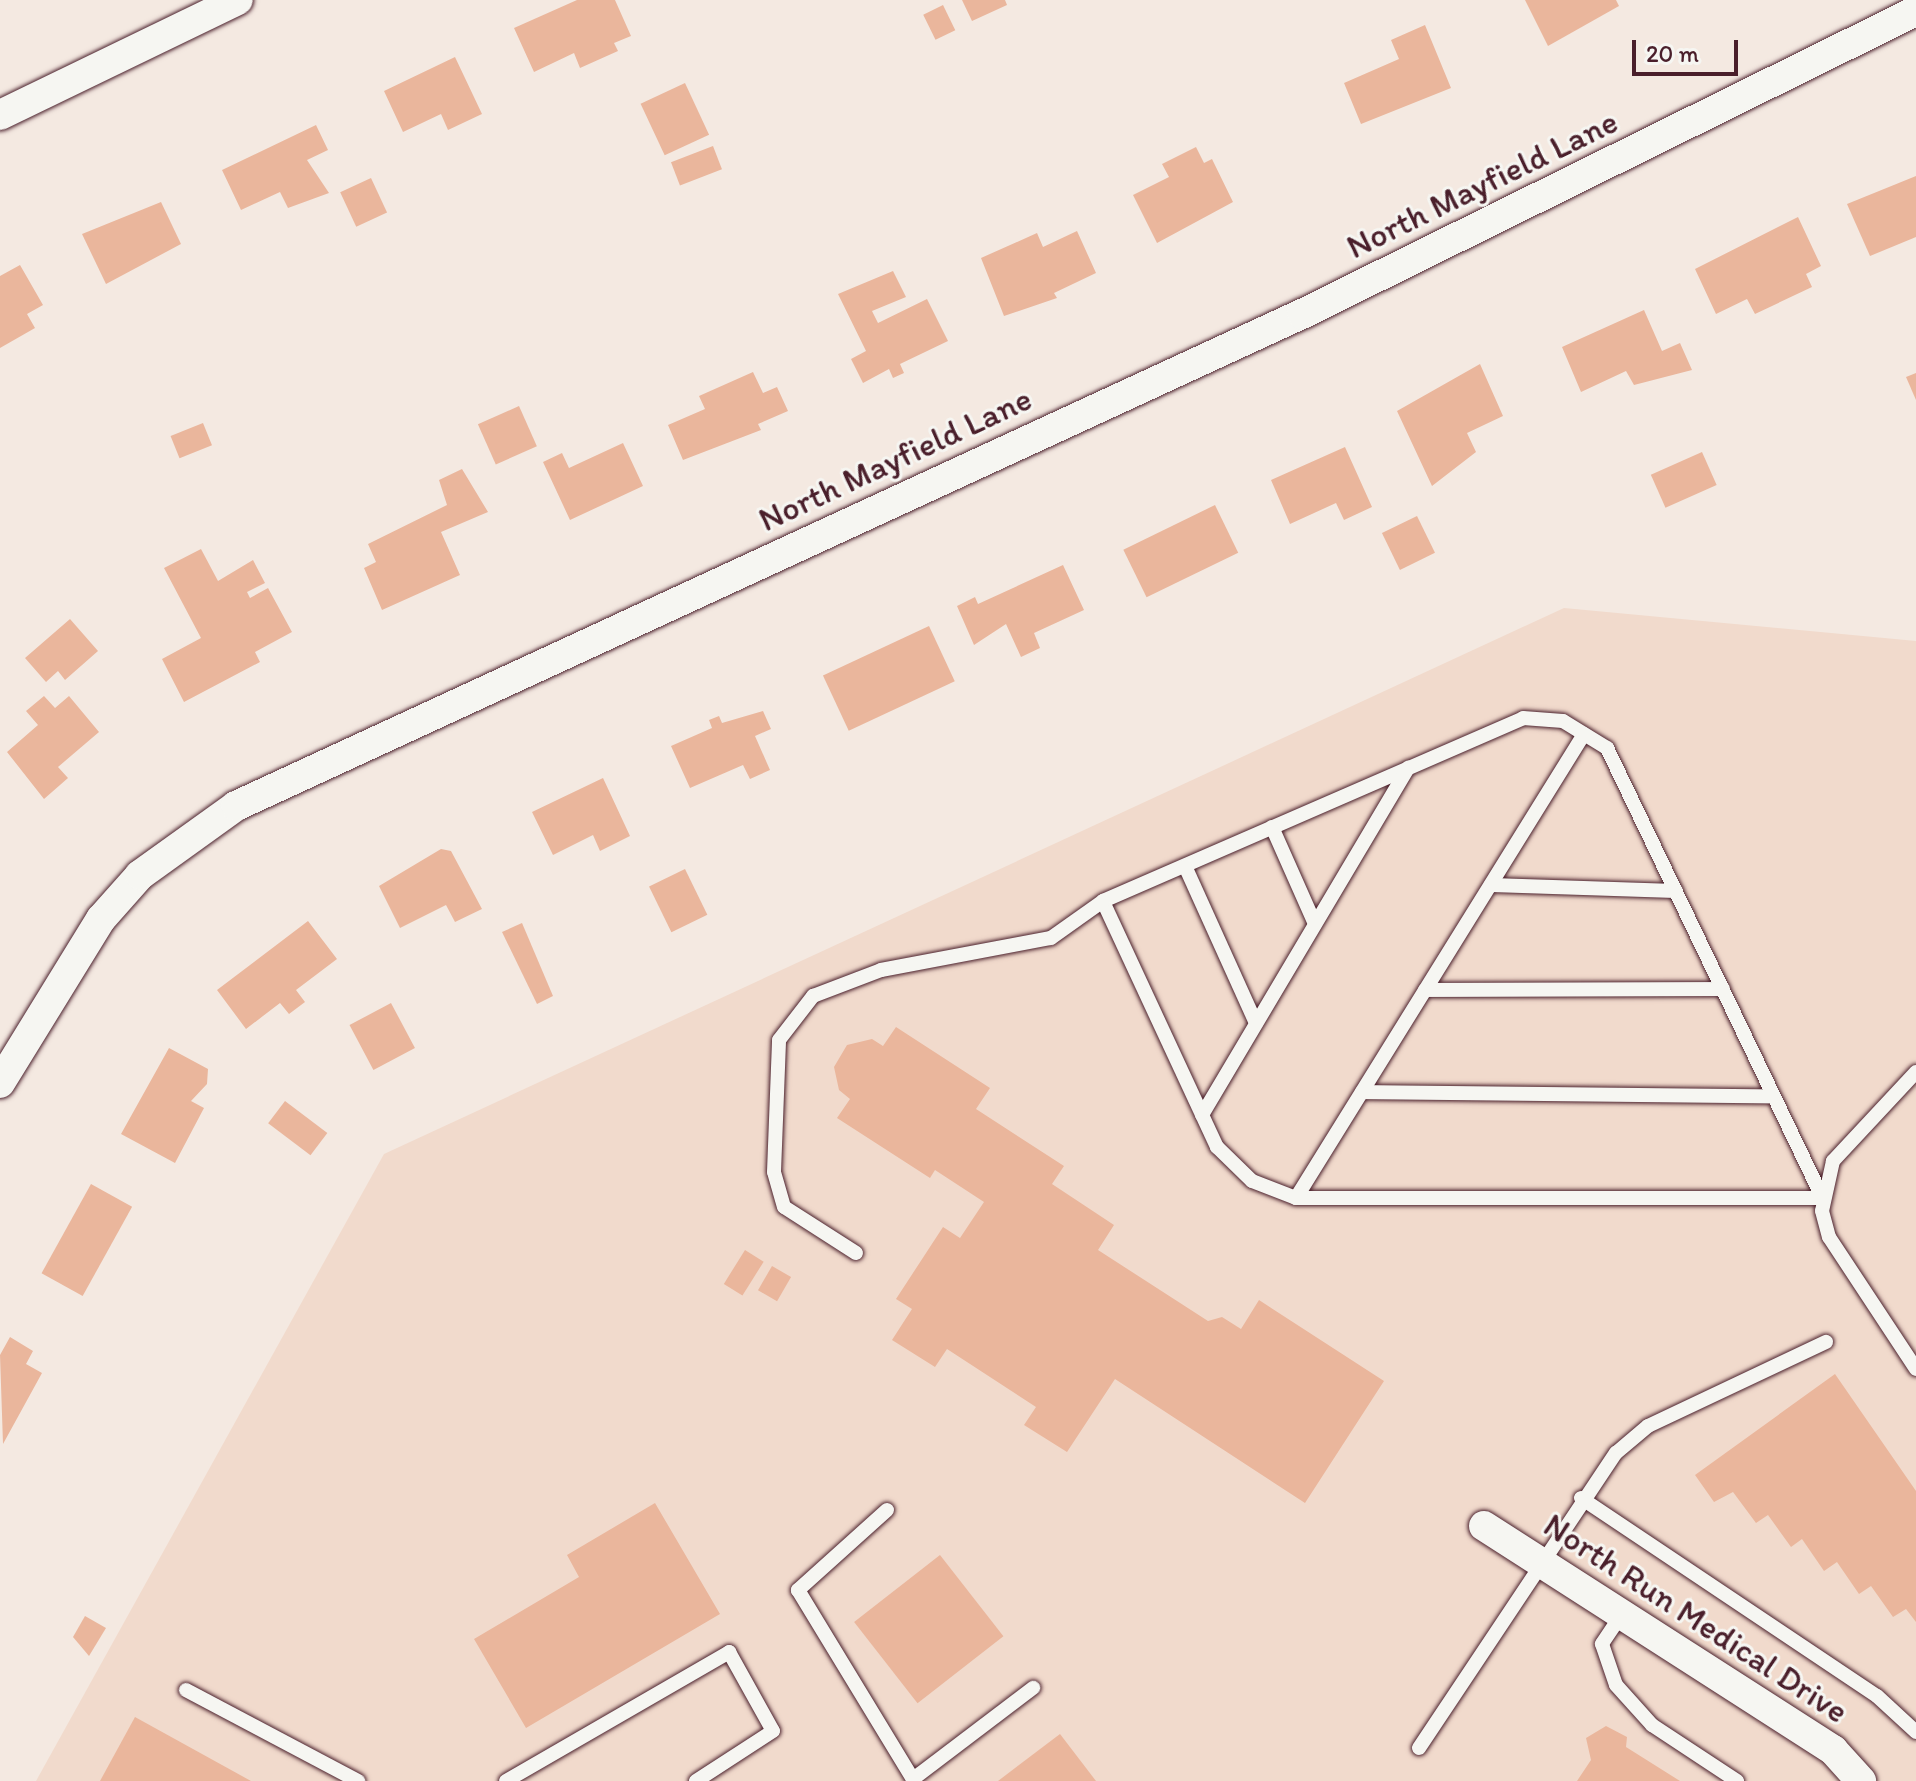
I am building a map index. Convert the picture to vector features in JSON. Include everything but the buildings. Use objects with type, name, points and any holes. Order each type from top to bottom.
[{"type":"street","points":[[0,115],[238,0]]},
{"type":"street","name":"North Mayfield Lane","points":[[0,1083],[101,919],[140,875],[236,806],[1302,314],[1916,11]]},
{"type":"street","name":"North Run Medical Drive","points":[[1484,1526],[1833,1750],[1861,1781]]},
{"type":"lane","points":[[856,1253],[784,1207],[774,1172],[779,1040],[813,996],[881,970],[1051,938],[1103,901],[1523,718],[1563,721],[1607,748],[1823,1198],[1829,1237],[1916,1369]]},
{"type":"lane","points":[[1296,1198],[1584,734]]},
{"type":"lane","points":[[1202,1115],[1408,768]]},
{"type":"lane","points":[[1272,827],[1315,924]]},
{"type":"lane","points":[[1185,866],[1256,1023]]},
{"type":"lane","points":[[1491,885],[1676,891]]},
{"type":"lane","points":[[1103,901],[1217,1147],[1252,1181],[1296,1198],[1823,1198]]},
{"type":"lane","points":[[1425,990],[1723,989]]},
{"type":"lane","points":[[1823,1198],[1833,1161],[1916,1072]]},
{"type":"lane","points":[[1362,1092],[1773,1096]]},
{"type":"lane","points":[[1419,1748],[1581,1498],[1648,1426],[1826,1342]]},
{"type":"lane","points":[[1581,1498],[1877,1696],[1916,1732]]},
{"type":"lane","points":[[887,1510],[798,1590],[914,1780],[1033,1688]]},
{"type":"lane","points":[[1622,1614],[1602,1644],[1616,1685],[1652,1725],[1737,1781]]},
{"type":"lane","points":[[506,1781],[729,1652],[773,1731],[696,1781]]},
{"type":"lane","points":[[186,1690],[358,1781]]},
{"type":"shaded area","points":[[1564,608],[1916,641],[1916,1781],[36,1781],[384,1154]]}]
